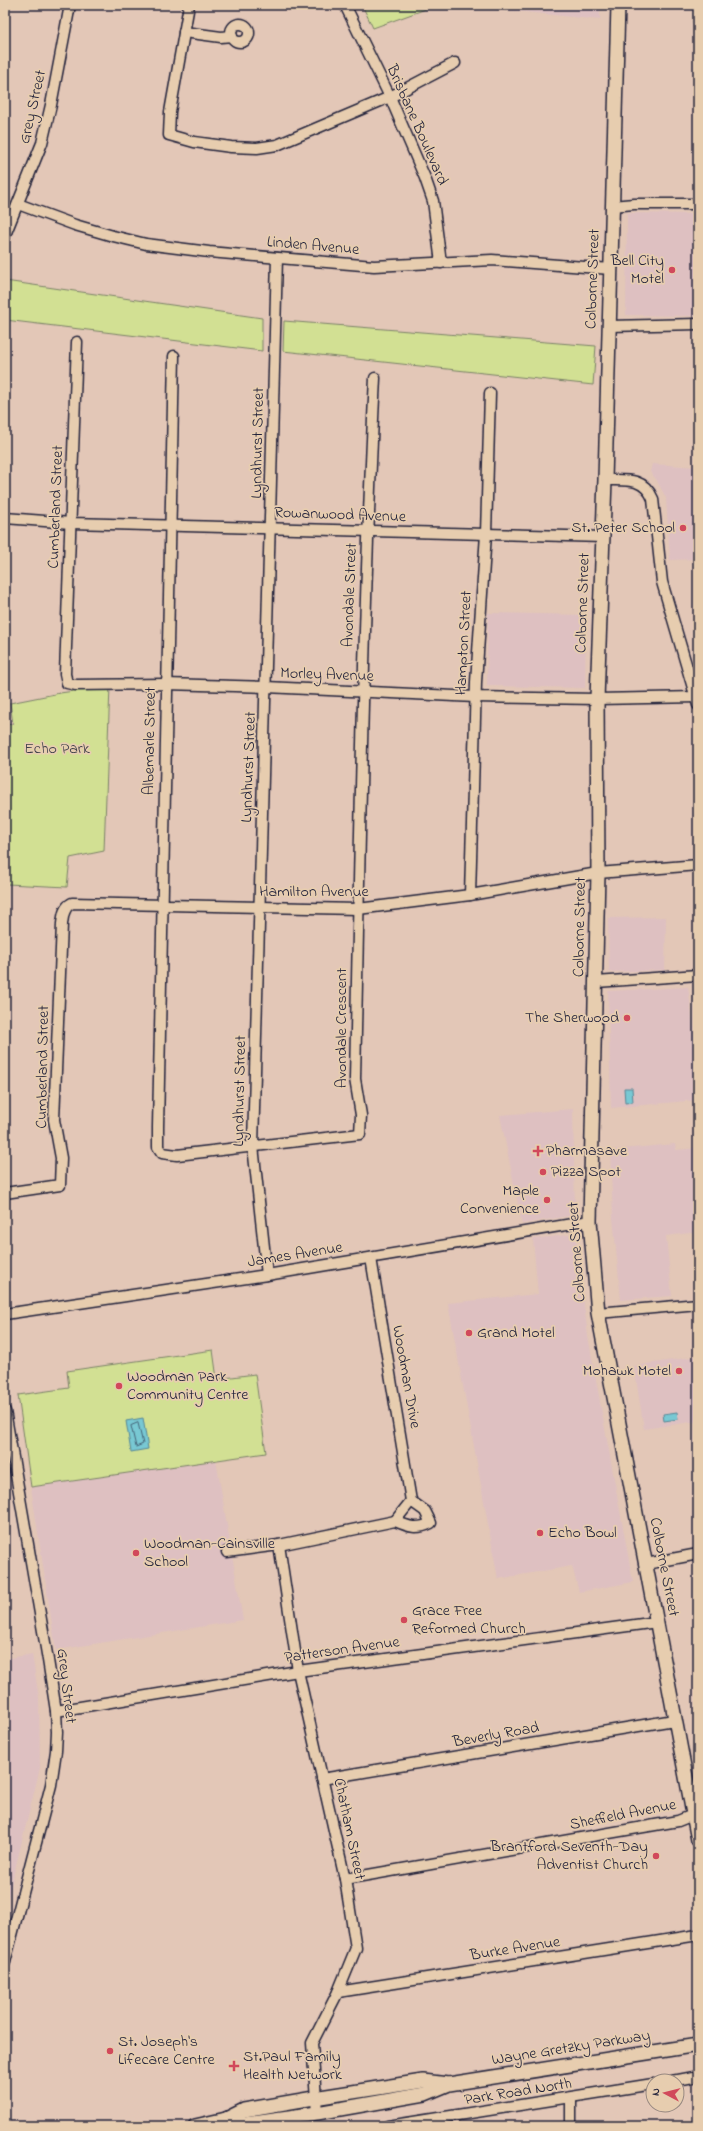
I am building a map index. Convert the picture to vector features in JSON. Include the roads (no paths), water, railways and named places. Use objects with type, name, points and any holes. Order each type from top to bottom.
[{"type":"main road","name":"Colborne Street","points":[[618,5],[605,480],[596,699],[598,873],[590,1221],[598,1313],[657,1622],[674,1720],[696,1815],[698,1840]]},
{"type":"main road","name":"Wayne Gretzky Parkway","points":[[226,2119],[244,2123],[317,2113],[425,2094],[449,2084],[698,2045]]},
{"type":"main road","name":"Wayne Gretzky Parkway","points":[[195,2126],[226,2119],[244,2110],[314,2098],[423,2081],[449,2084]]},
{"type":"street","name":"Grey Street","points":[[5,235],[42,143],[70,5]]},
{"type":"street","points":[[189,5],[170,112],[169,135],[194,142],[231,147],[265,147],[295,138],[390,98],[455,63]]},
{"type":"street","name":"Brisbane Boulevard","points":[[345,5],[390,98],[433,201],[441,263]]},
{"type":"street","points":[[184,32],[221,37],[232,36]]},
{"type":"street","name":"Linden Avenue","points":[[18,204],[74,225],[146,244],[209,252],[374,266],[512,261],[611,270]]},
{"type":"street","points":[[612,206],[634,204],[698,204]]},
{"type":"street","name":"Lyndhurst Street","points":[[267,1275],[253,1146],[271,528],[277,258]]},
{"type":"street","points":[[609,326],[698,324]]},
{"type":"street","name":"Cumberland Street","points":[[65,674],[77,342]]},
{"type":"street","name":"Albemarle Street","points":[[174,356],[172,525],[166,684],[161,905],[158,1147],[162,1153],[177,1155],[253,1146]]},
{"type":"street","name":"Avondale Street","points":[[358,910],[362,691],[367,531],[375,378]]},
{"type":"street","name":"Hampton Street","points":[[470,895],[475,697],[486,534],[490,393]]},
{"type":"street","points":[[605,480],[628,480],[639,483],[647,487],[652,495],[662,582],[697,700]]},
{"type":"street","name":"Rowanwood Avenue","points":[[5,518],[71,523],[603,537]]},
{"type":"street","name":"Morley Avenue","points":[[65,674],[67,683],[76,685],[166,684],[362,691],[475,697],[697,700]]},
{"type":"street","name":"Hamilton Avenue","points":[[76,902],[358,910],[470,895],[598,873],[698,865]]},
{"type":"street","name":"Cumberland Street","points":[[5,1193],[60,1185],[61,1158],[54,1120],[62,924],[68,905],[76,902]]},
{"type":"street","name":"Avondale Crescent","points":[[253,1146],[360,1134],[361,1115],[355,1079],[358,910]]},
{"type":"street","points":[[596,982],[698,975]]},
{"type":"street","name":"James Avenue","points":[[5,1314],[267,1275],[590,1221]]},
{"type":"street","name":"Woodman Drive","points":[[371,1258],[411,1501]]},
{"type":"street","points":[[598,1313],[698,1304]]},
{"type":"street","name":"Grey Street","points":[[5,1411],[56,1711],[56,1751],[51,1785],[5,1962]]},
{"type":"street","points":[[227,1552],[279,1545],[395,1521],[409,1528],[422,1528],[431,1523],[425,1511],[411,1501],[395,1521]]},
{"type":"street","name":"Chatham Street","points":[[279,1545],[298,1671],[345,1879],[356,1948],[338,1992],[312,2043],[314,2098],[317,2113]]},
{"type":"street","points":[[646,1564],[698,1554]]},
{"type":"street","name":"Patterson Avenue","points":[[56,1711],[298,1671],[657,1622]]},
{"type":"street","name":"Beverly Road","points":[[322,1779],[674,1720]]},
{"type":"street","name":"Sheffield Avenue","points":[[345,1879],[678,1821],[696,1815]]},
{"type":"street","name":"Burke Avenue","points":[[338,1992],[698,1935]]},
{"type":"street","points":[[685,2079],[693,2077]]},
{"type":"street","name":"Park Road North","points":[[388,2126],[442,2122],[645,2085]]},
{"type":"street","points":[[571,2098],[571,2126]]},
{"type":"water","points":[[624,1088],[632,1088],[633,1102],[625,1103]]},
{"type":"water","points":[[677,1412],[678,1419],[664,1421],[663,1414]]},
{"type":"water","points":[[143,1418],[148,1449],[131,1452],[126,1421]]},
{"type":"place","name":"Bell City Motel","points":[[672,270]]},
{"type":"place","name":"St. Peter School","points":[[683,528]]},
{"type":"place","name":"The Sherwood","points":[[627,1018]]},
{"type":"place","name":"Pharmasave","points":[[538,1151]]},
{"type":"place","name":"Pizza Spot","points":[[543,1172]]},
{"type":"place","name":"Maple Convenience","points":[[547,1200]]},
{"type":"place","name":"Grand Motel","points":[[469,1333]]},
{"type":"place","name":"Mohawk Motel","points":[[679,1371]]},
{"type":"place","name":"Woodman Park Community Centre","points":[[119,1386]]},
{"type":"place","name":"Echo Bowl","points":[[540,1533]]},
{"type":"place","name":"Woodman-Cainsville School","points":[[136,1553]]},
{"type":"place","name":"Grace Free Reformed Church","points":[[404,1620]]},
{"type":"place","name":"Brantford Seventh-Day Adventist Church","points":[[656,1856]]},
{"type":"place","name":"St. Joseph's Lifecare Centre","points":[[110,2051]]},
{"type":"place","name":"St.Paul Family Health Network","points":[[234,2066]]},
{"type":"park label","name":"Echo Park","points":[[57,749]]}]
